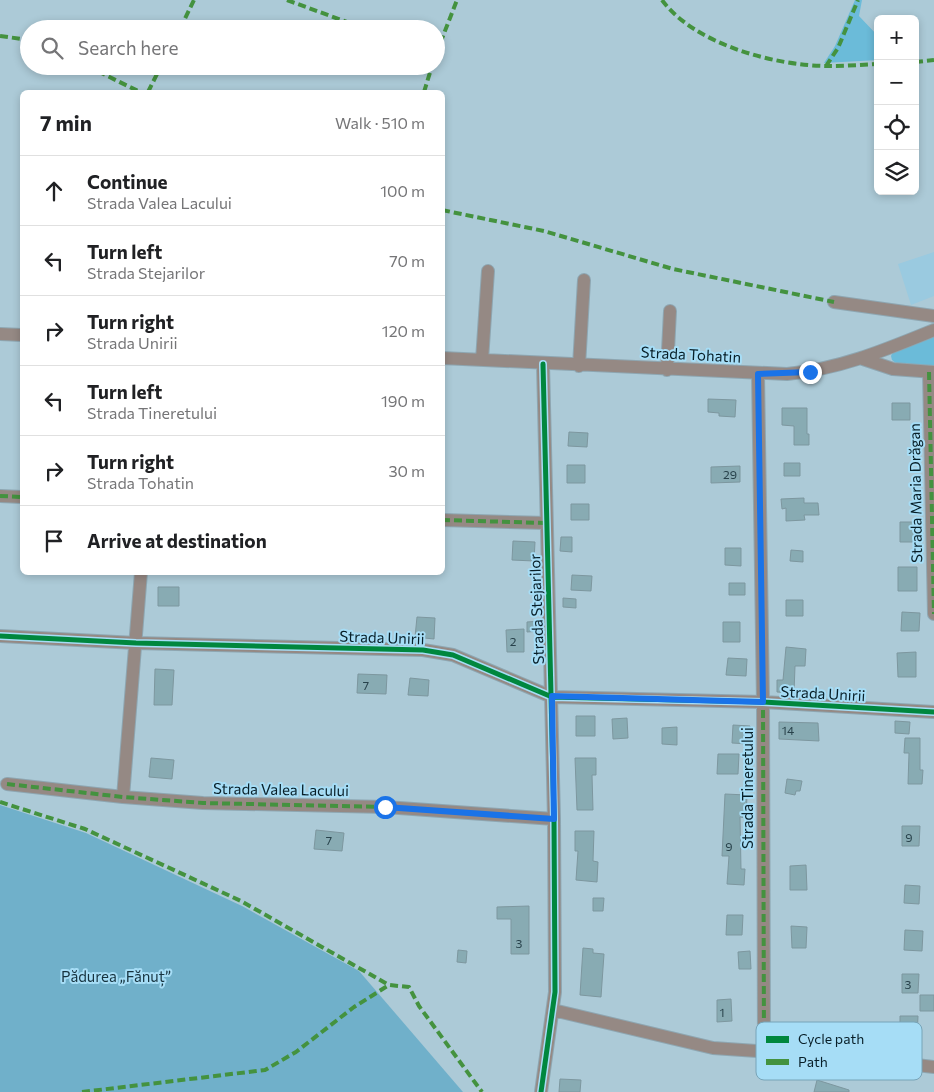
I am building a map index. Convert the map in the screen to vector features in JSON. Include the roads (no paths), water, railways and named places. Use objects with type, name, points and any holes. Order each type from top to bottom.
[{"type":"street","points":[[482,360],[488,271]]},
{"type":"street","points":[[579,366],[584,280]]},
{"type":"street","points":[[834,302],[934,316]]},
{"type":"street","points":[[667,370],[670,311]]},
{"type":"street","name":"Strada Tohatin","points":[[445,358],[758,374],[810,372],[863,359],[934,330]]},
{"type":"street","points":[[0,334],[20,335]]},
{"type":"street","points":[[863,359],[892,369],[931,372]]},
{"type":"street","name":"Strada Stejarilor","points":[[541,1092],[555,992],[552,696],[543,364]]},
{"type":"street","name":"Strada Maria Drăgan","points":[[931,372],[934,614]]},
{"type":"street","name":"Strada Tineretului","points":[[758,374],[763,702],[764,1022]]},
{"type":"street","points":[[0,496],[20,497]]},
{"type":"street","points":[[445,520],[546,523]]},
{"type":"street","points":[[123,797],[141,575]]},
{"type":"street","name":"Strada Unirii","points":[[0,636],[136,643],[423,650],[453,655],[552,696],[763,702],[934,712]]},
{"type":"street","name":"Strada Valea Lacului","points":[[7,784],[123,797],[203,803],[385,807],[554,819]]},
{"type":"street","points":[[552,1010],[713,1048],[756,1051]]},
{"type":"park label","name":"Pădurea „Fănuț”","points":[[116,976]]}]
